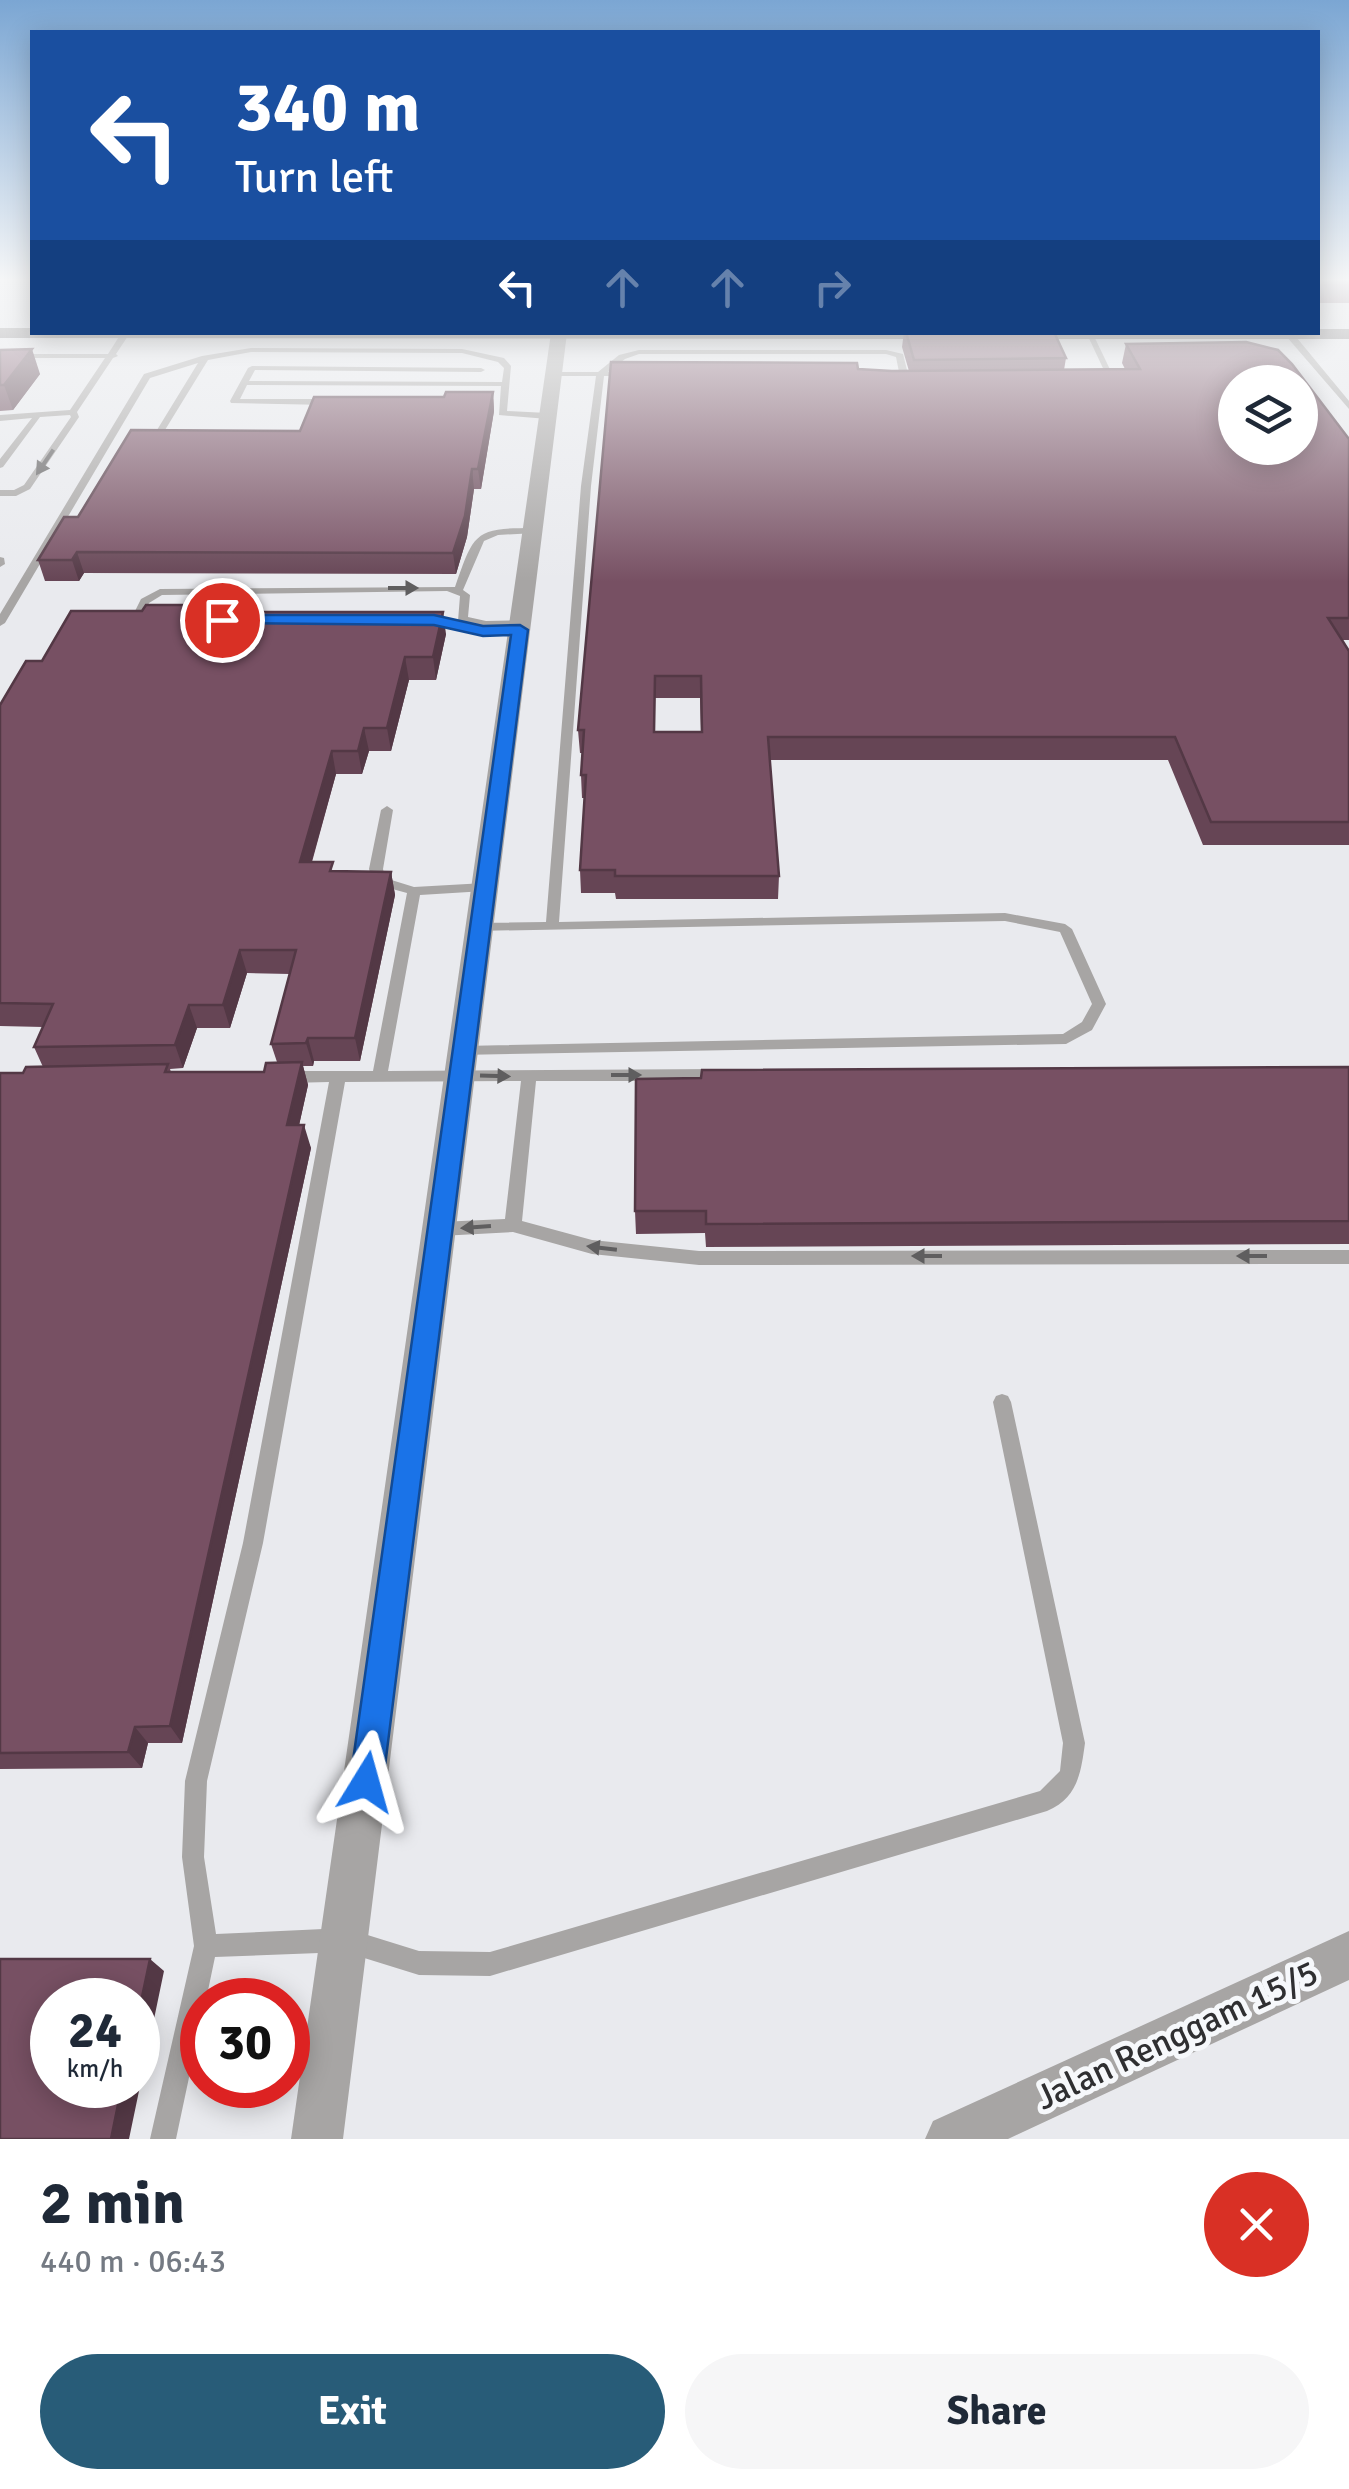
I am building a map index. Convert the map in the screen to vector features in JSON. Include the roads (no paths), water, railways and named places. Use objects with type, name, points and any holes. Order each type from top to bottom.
[{"type":"street","points":[[317,2139],[553,382]]},
{"type":"street","name":"Jalan Renggam 15/5","points":[[950,2139],[1349,1955]]},
{"type":"lane","points":[[0,418],[73,412],[95,382]]},
{"type":"lane","points":[[0,623],[144,382]]},
{"type":"lane","points":[[153,443],[190,382]]},
{"type":"lane","points":[[552,927],[586,486],[599,382]]},
{"type":"lane","points":[[896,382],[910,385]]},
{"type":"lane","points":[[1089,384],[1114,382]]},
{"type":"lane","points":[[1329,382],[1349,406]]},
{"type":"lane","points":[[342,402],[234,401],[244,383],[505,384],[502,413],[548,416]]},
{"type":"lane","points":[[366,394],[373,384]]},
{"type":"lane","points":[[483,404],[500,404]]},
{"type":"lane","points":[[0,493],[16,493],[28,487],[75,417],[73,412]]},
{"type":"lane","points":[[0,465],[36,418]]},
{"type":"lane","points":[[459,590],[479,537],[488,531],[534,531]]},
{"type":"lane","points":[[170,620],[152,620],[139,613],[145,601],[160,592],[459,590],[465,595],[462,619],[520,626]]},
{"type":"lane","points":[[415,620],[434,620],[483,631],[520,626]]},
{"type":"lane","points":[[386,810],[376,869],[379,881],[414,891],[486,887]]},
{"type":"lane","points":[[380,1075],[414,891]]},
{"type":"lane","points":[[278,1077],[380,1075],[462,1063],[1066,1039],[1087,1026],[1099,1004],[1065,929],[1005,917],[480,928]]},
{"type":"lane","points":[[462,1063],[529,1077],[734,1075]]},
{"type":"lane","points":[[163,2139],[206,1946],[193,1857],[196,1781],[253,1543],[338,1076]]},
{"type":"lane","points":[[513,1225],[529,1077]]},
{"type":"lane","points":[[440,1229],[513,1225],[592,1247],[699,1258],[1349,1256]]},
{"type":"lane","points":[[206,1946],[345,1940],[418,1964],[490,1964],[1047,1800],[1070,1776],[1074,1743],[1002,1402]]}]
